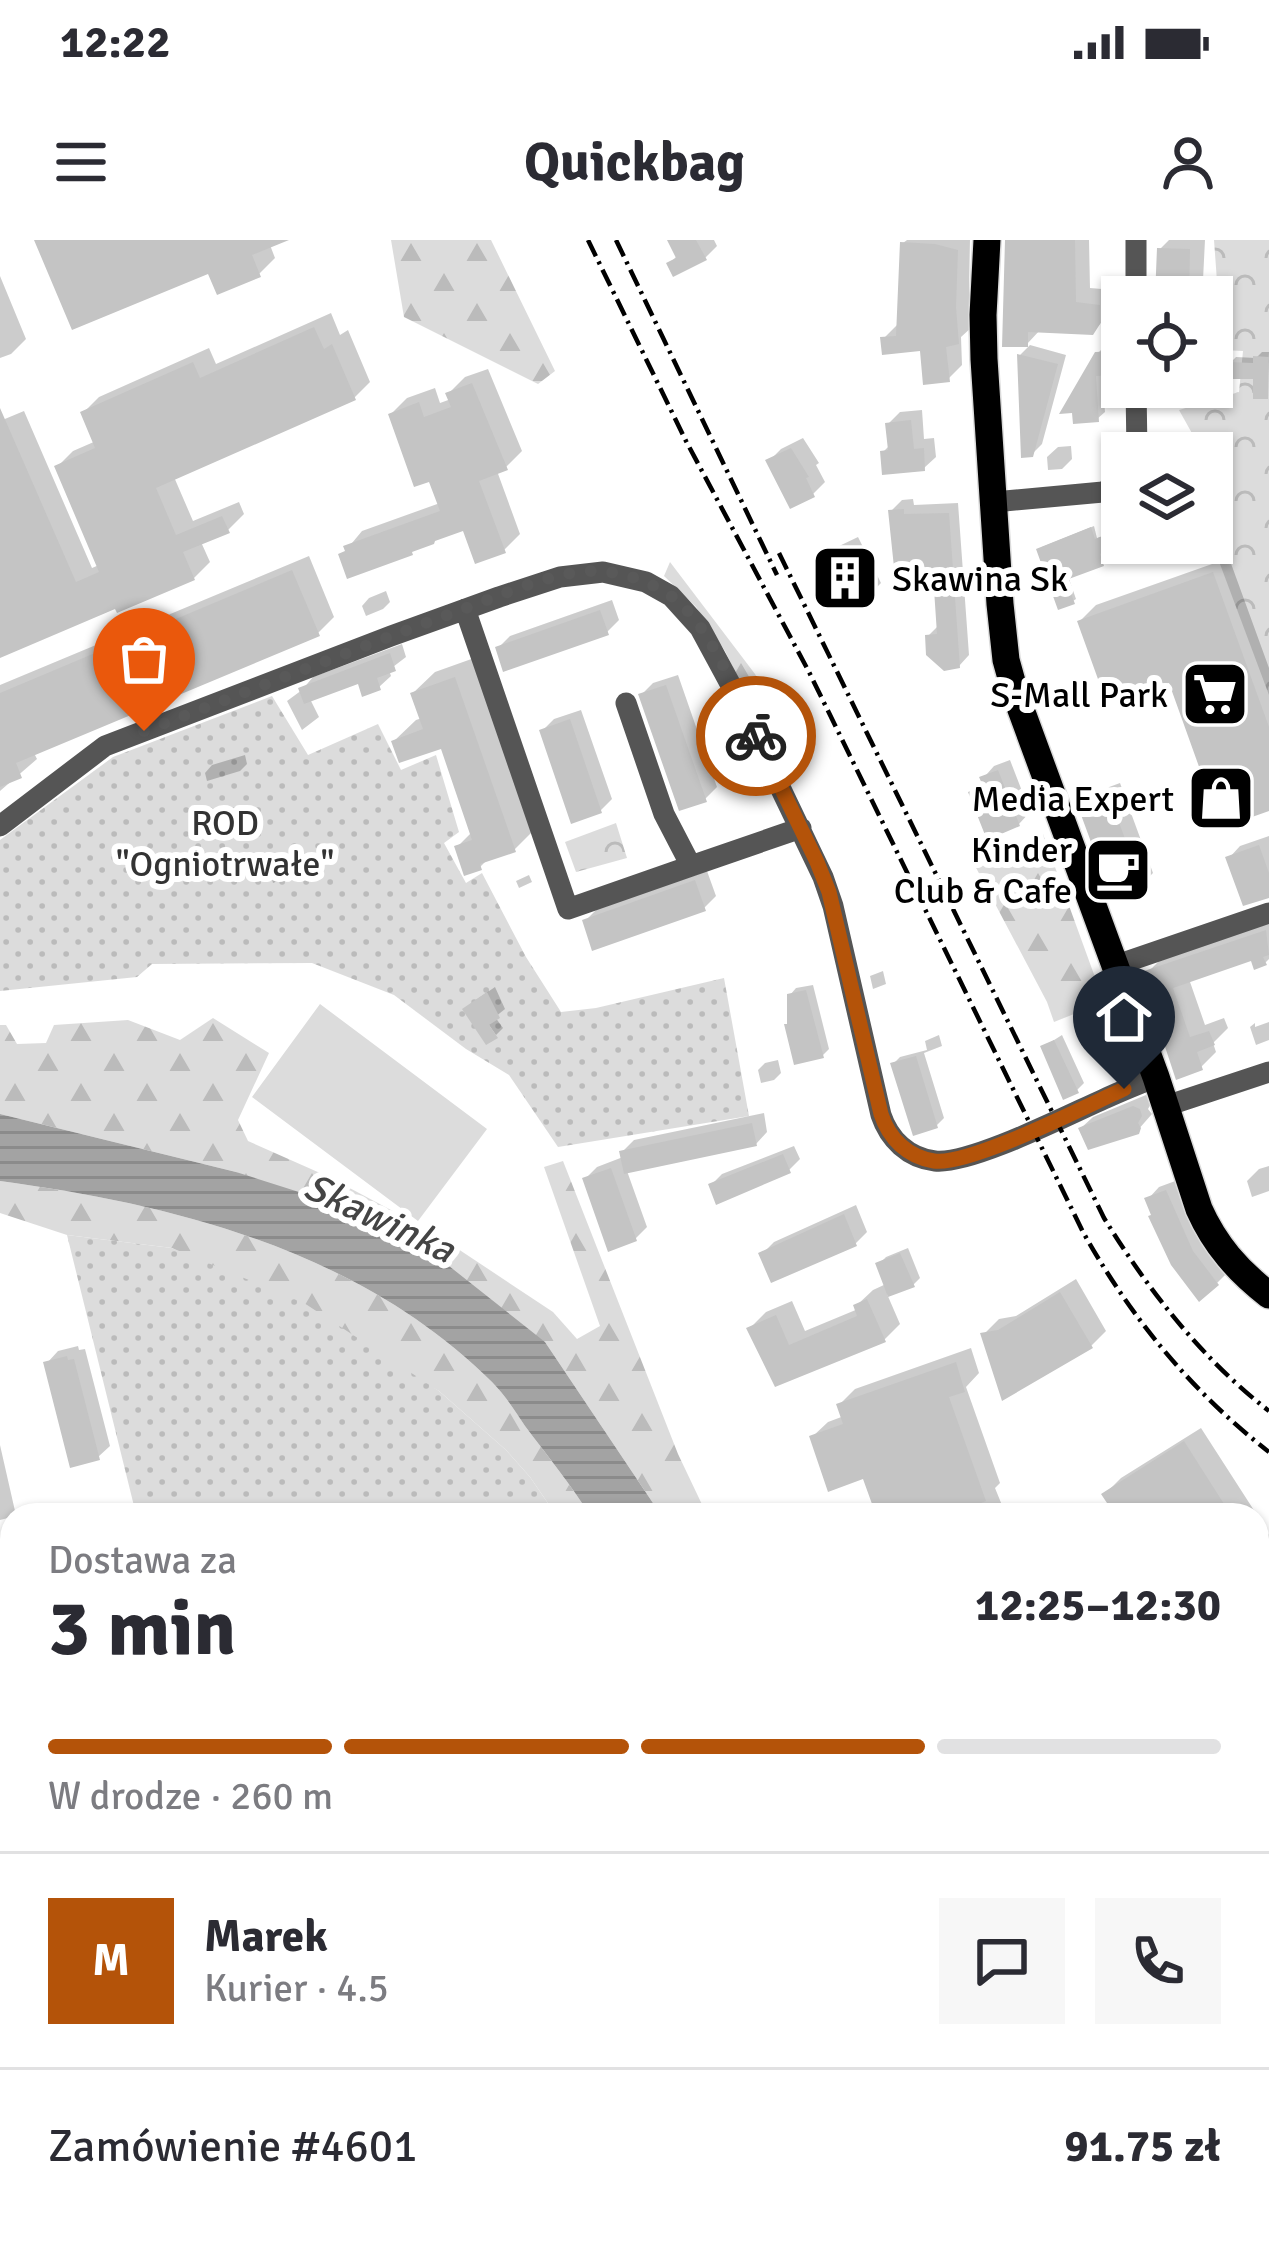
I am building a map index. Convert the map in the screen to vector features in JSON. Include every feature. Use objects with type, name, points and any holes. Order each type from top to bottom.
[{"type":"main road","points":[[987,240],[983,336],[1010,677],[1117,964],[1207,1226],[1237,1268],[1269,1295]]},
{"type":"street","points":[[1136,240],[1136,276]]},
{"type":"street","points":[[994,502],[1101,492]]},
{"type":"street","points":[[0,826],[105,746],[560,577],[589,571],[631,577],[671,596],[691,615],[801,828],[833,906],[881,1114],[891,1136],[908,1151],[939,1162],[966,1157],[1156,1077]]},
{"type":"street","points":[[466,609],[568,909],[801,828]]},
{"type":"street","points":[[626,704],[664,814],[691,866]]},
{"type":"street","points":[[1117,964],[1269,913]]},
{"type":"street","points":[[1166,1106],[1269,1072]]},
{"type":"green space","points":[[391,240],[491,240],[555,371],[538,384],[404,317]]},
{"type":"green space","points":[[1214,240],[1269,240],[1269,695],[1220,564],[1233,564],[1233,432],[1191,432],[1179,410],[1233,408],[1233,394],[1239,392],[1243,351],[1233,351],[1233,276],[1217,276]]},
{"type":"green space","points":[[670,562],[755,674],[795,742],[776,755],[725,651],[696,607],[664,576]]},
{"type":"green space","name":"ROD \"Ogniotrwałe\"","points":[[272,696],[308,755],[378,724],[401,770],[436,755],[459,832],[444,843],[466,883],[482,873],[561,1012],[724,978],[749,1116],[558,1147],[509,1075],[394,995],[312,963],[152,964],[137,977],[0,991],[0,840],[113,757]]},
{"type":"green space","points":[[616,823],[627,858],[576,872],[565,842]]},
{"type":"green space","points":[[1043,834],[1104,1002],[1054,1022],[973,862]]},
{"type":"green space","points":[[320,1004],[487,1129],[418,1221],[252,1097]]},
{"type":"green space","points":[[213,1018],[269,1053],[238,1120],[248,1141],[329,1177],[434,1233],[553,1312],[577,1339],[600,1326],[544,1167],[563,1161],[701,1503],[653,1503],[545,1342],[236,1172],[0,1114],[0,1025],[6,1025],[17,1044],[46,1043],[54,1025],[128,1020],[180,1040]]},
{"type":"green space","points":[[0,1181],[67,1191],[199,1221],[326,1268],[385,1299],[441,1337],[492,1382],[581,1503],[548,1503],[506,1450],[439,1391],[172,1248],[67,1235],[0,1213]]},
{"type":"green space","points":[[67,1235],[172,1248],[304,1303],[439,1391],[506,1450],[548,1503],[133,1503]]},
{"type":"shaded area","points":[[0,1114],[236,1172],[321,1199],[420,1243],[545,1342],[653,1503],[581,1503],[492,1382],[441,1337],[385,1299],[326,1268],[199,1221],[134,1204],[0,1181]]},
{"type":"building","points":[[34,240],[289,240],[252,255],[261,277],[217,295],[208,274],[72,330]]},
{"type":"building","points":[[667,240],[696,240],[707,260],[673,277],[666,263],[676,258]]},
{"type":"building","points":[[1005,240],[1075,240],[1076,302],[1100,305],[1100,324],[1093,335],[1028,332],[1028,347],[1002,347]]},
{"type":"building","points":[[900,242],[958,250],[959,344],[946,347],[950,382],[923,385],[920,351],[882,355],[880,337],[896,336]]},
{"type":"building","points":[[1157,248],[1190,249],[1189,276],[1156,276]]},
{"type":"building","points":[[314,327],[324,349],[332,344],[356,400],[156,488],[176,535],[222,516],[230,533],[183,552],[195,580],[0,658],[0,408],[76,582],[99,572],[54,466],[95,448],[80,412],[193,362],[200,378]]},
{"type":"building","points":[[1095,352],[1101,352],[1101,376],[1096,376],[1099,422],[1073,424],[1072,413],[1059,414]]},
{"type":"building","points":[[1017,354],[1058,364],[1033,457],[1021,458]]},
{"type":"building","points":[[1253,356],[1269,357],[1268,399],[1253,399],[1253,379],[1233,379],[1233,362],[1253,363]]},
{"type":"building","points":[[472,383],[508,470],[479,481],[506,553],[475,564],[463,531],[347,579],[338,554],[345,551],[343,546],[440,511],[429,482],[414,487],[388,414],[419,402],[424,417],[451,407],[445,393]]},
{"type":"building","points":[[911,420],[914,449],[924,448],[925,471],[882,475],[880,451],[888,450],[885,423]]},
{"type":"building","points":[[791,448],[815,497],[790,509],[765,460]]},
{"type":"building","points":[[904,509],[904,514],[949,513],[960,668],[944,671],[926,655],[925,635],[937,634],[933,574],[895,577],[888,510]]},
{"type":"building","points":[[1091,527],[1095,539],[1101,537],[1104,566],[1066,580],[1075,604],[1058,610],[1036,549]]},
{"type":"building","name":"Skawina Sk","points":[[846,547],[871,597],[845,610],[820,559]]},
{"type":"building","points":[[292,570],[320,636],[16,763],[22,778],[0,787],[0,693]]},
{"type":"building","name":"S-Mall Park","points":[[1213,572],[1269,727],[1269,811],[1221,828],[1169,683],[1107,704],[1077,621]]},
{"type":"building","points":[[600,610],[609,635],[503,672],[495,647]]},
{"type":"building","points":[[390,653],[396,671],[377,678],[381,690],[362,697],[358,684],[304,704],[298,688]]},
{"type":"building","points":[[455,677],[516,852],[480,864],[482,870],[464,876],[454,846],[472,840],[441,749],[399,763],[391,741],[423,729],[410,693]]},
{"type":"building","points":[[666,685],[707,802],[679,811],[638,694]]},
{"type":"building","points":[[570,719],[602,813],[571,824],[539,730]]},
{"type":"building","points":[[998,770],[1020,826],[987,840],[968,792],[983,786],[979,777]]},
{"type":"building","points":[[1108,793],[1143,887],[1112,899],[1077,804]]},
{"type":"building","points":[[1259,845],[1269,873],[1269,898],[1243,906],[1225,857]]},
{"type":"building","points":[[695,880],[706,911],[592,951],[582,920]]},
{"type":"building","points":[[1266,930],[1269,955],[1263,957],[1267,965],[1254,970],[1251,961],[1173,988],[1190,1037],[1209,1031],[1215,1045],[1197,1052],[1203,1070],[1176,1080],[1144,971]]},
{"type":"building","points":[[806,990],[824,1058],[794,1065],[784,1024],[787,994]]},
{"type":"building","points":[[487,992],[500,1018],[489,1025],[498,1038],[486,1045],[462,1009]]},
{"type":"building","points":[[1054,1040],[1079,1093],[1063,1100],[1040,1046]]},
{"type":"building","points":[[916,1056],[938,1128],[913,1136],[890,1063]]},
{"type":"building","points":[[1133,1106],[1142,1116],[1139,1134],[1088,1150],[1078,1128]]},
{"type":"building","points":[[752,1123],[757,1146],[624,1174],[619,1151]]},
{"type":"building","points":[[783,1154],[791,1173],[716,1205],[708,1184]]},
{"type":"building","points":[[611,1168],[637,1241],[608,1252],[582,1178]]},
{"type":"building","points":[[1166,1190],[1193,1251],[1219,1285],[1199,1302],[1171,1265],[1148,1216],[1144,1198]]},
{"type":"building","points":[[844,1214],[857,1246],[771,1283],[758,1253]]},
{"type":"building","points":[[900,1253],[915,1287],[888,1297],[875,1263]]},
{"type":"building","points":[[1060,1292],[1093,1348],[1002,1401],[980,1333],[998,1330]]},
{"type":"building","points":[[867,1299],[886,1342],[775,1387],[746,1328],[776,1315],[789,1345],[857,1316],[853,1305]]},
{"type":"building","points":[[67,1356],[74,1359],[100,1460],[70,1468],[43,1362]]},
{"type":"building","points":[[956,1362],[965,1392],[949,1397],[986,1501],[872,1503],[863,1479],[828,1492],[809,1436],[843,1424],[836,1404]]},
{"type":"building","points":[[1184,1441],[1223,1503],[1107,1503],[1101,1494]]},
{"type":"railway","points":[[588,240],[686,441],[809,672],[1083,1232],[1121,1294],[1165,1351],[1214,1404],[1269,1452]]},
{"type":"railway","points":[[616,240],[777,575]]},
{"type":"railway","points":[[779,553],[1104,1218],[1178,1322],[1269,1411]]},
{"type":"way so far","points":[[144,731],[466,609],[589,571],[646,582],[682,606],[700,628],[756,736]]},
{"type":"place","name":"Skawina Sk","points":[[845,578]]},
{"type":"place","name":"S-Mall Park","points":[[1215,694]]},
{"type":"place","name":"Media Expert","points":[[1221,798]]},
{"type":"place","name":"Kinder Club & Cafe","points":[[1118,870]]},
{"type":"route","points":[[756,736],[829,892],[881,1114],[898,1144],[929,1160],[951,1161],[1124,1089]]},
{"type":"water label","name":"Skawinka","points":[[380,1217]]}]
